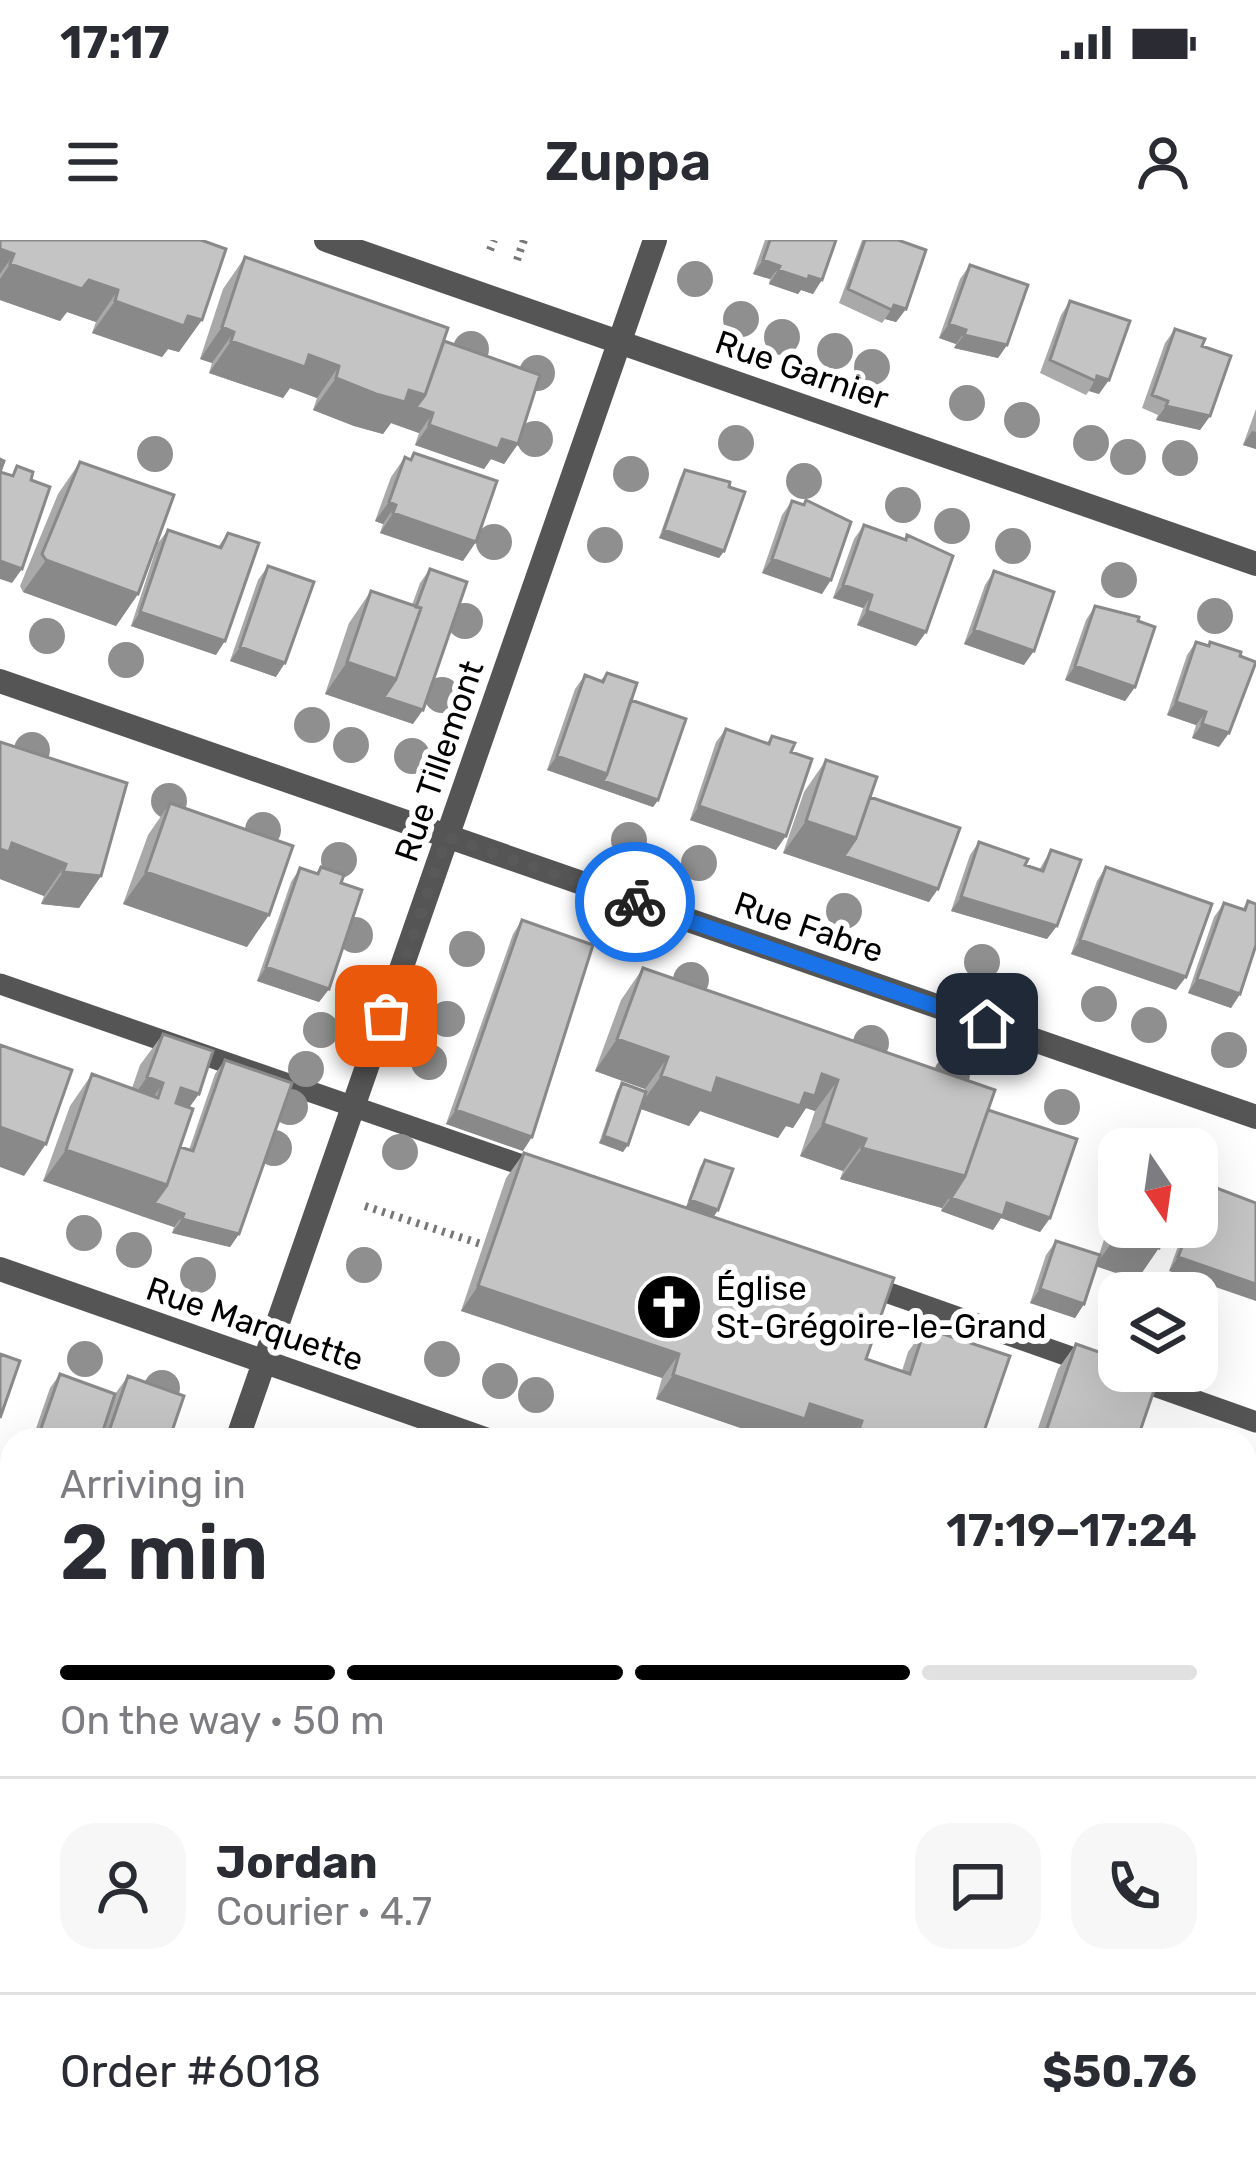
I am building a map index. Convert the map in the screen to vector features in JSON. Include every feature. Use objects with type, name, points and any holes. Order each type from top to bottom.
[{"type":"street","name":"Rue Garnier","points":[[326,240],[1256,564]]},
{"type":"street","name":"Rue Tillemont","points":[[241,1428],[655,240]]},
{"type":"street","name":"Rue Fabre","points":[[0,681],[1256,1117]]},
{"type":"street","name":"Rue Marquette","points":[[0,1269],[454,1428]]},
{"type":"lane","points":[[0,984],[565,1180]]},
{"type":"lane","points":[[832,1274],[1256,1422]]},
{"type":"path","points":[[517,260],[524,240]]},
{"type":"path","points":[[365,1206],[484,1245]]},
{"type":"building","points":[[0,240],[201,240],[226,249],[202,320],[188,316],[184,326],[115,301],[118,290],[89,280],[82,289],[10,264],[14,254],[0,249]]},
{"type":"building","points":[[770,240],[836,240],[822,280],[809,276],[808,280],[763,260]]},
{"type":"building","points":[[865,240],[898,240],[926,250],[906,309],[894,305],[892,310],[848,289]]},
{"type":"building","points":[[245,257],[448,328],[425,395],[409,390],[405,402],[376,394],[336,378],[339,366],[309,355],[305,367],[231,341],[234,332],[222,327]]},
{"type":"building","points":[[970,265],[1028,285],[1007,345],[964,335],[966,330],[949,324]]},
{"type":"building","points":[[1070,301],[1130,321],[1109,380],[1097,376],[1096,381],[1050,360]]},
{"type":"building","points":[[1175,329],[1205,339],[1202,346],[1231,356],[1210,416],[1166,406],[1168,401],[1152,395]]},
{"type":"building","points":[[444,341],[540,375],[518,444],[502,439],[498,449],[429,425],[433,413],[416,407]]},
{"type":"building","points":[[414,453],[497,481],[476,542],[393,513],[396,505],[389,502],[405,457],[411,460]]},
{"type":"building","points":[[80,462],[174,495],[138,594],[46,560],[42,554]]},
{"type":"building","points":[[17,466],[33,472],[31,480],[50,487],[22,569],[0,561],[0,472],[13,476]]},
{"type":"building","points":[[685,470],[730,482],[729,487],[745,492],[724,551],[664,530]]},
{"type":"building","points":[[806,500],[851,522],[831,580],[772,559],[792,501],[804,505]]},
{"type":"building","points":[[864,525],[906,540],[907,535],[953,556],[926,632],[867,611],[872,595],[843,585]]},
{"type":"building","points":[[168,530],[221,548],[228,533],[259,543],[225,641],[140,612]]},
{"type":"building","points":[[268,566],[314,582],[285,663],[240,647]]},
{"type":"building","points":[[430,569],[467,582],[423,710],[384,697],[396,679]]},
{"type":"building","points":[[994,571],[1054,592],[1034,651],[974,630]]},
{"type":"building","points":[[371,591],[421,608],[396,679],[347,662]]},
{"type":"building","points":[[1095,606],[1139,617],[1138,621],[1155,627],[1135,687],[1075,666]]},
{"type":"building","points":[[1196,642],[1241,652],[1240,656],[1256,662],[1229,733],[1202,724],[1206,712],[1176,702]]},
{"type":"building","points":[[607,673],[637,683],[607,774],[557,756],[585,675],[603,682]]},
{"type":"building","points":[[631,700],[686,719],[658,800],[603,781]]},
{"type":"building","points":[[726,729],[769,744],[772,736],[795,743],[791,752],[812,759],[786,836],[699,806]]},
{"type":"building","points":[[0,742],[127,783],[101,876],[63,872],[66,864],[12,843],[9,852],[0,849]]},
{"type":"building","points":[[826,760],[877,777],[856,838],[806,821]]},
{"type":"building","points":[[870,797],[960,828],[938,889],[844,856],[856,838]]},
{"type":"building","points":[[170,803],[293,846],[269,915],[146,872]]},
{"type":"building","points":[[979,842],[1028,859],[1025,865],[1043,871],[1051,850],[1081,860],[1057,926],[961,897]]},
{"type":"building","points":[[321,867],[344,875],[341,883],[362,890],[329,989],[266,967],[300,868],[318,874]]},
{"type":"building","points":[[1106,867],[1212,904],[1186,977],[1080,940]]},
{"type":"building","points":[[1248,901],[1256,904],[1256,945],[1240,994],[1197,979],[1224,903],[1245,910]]},
{"type":"building","points":[[522,920],[593,945],[532,1137],[456,1110]]},
{"type":"building","points":[[643,968],[995,1090],[965,1176],[862,1148],[866,1139],[823,1124],[838,1080],[822,1074],[815,1096],[805,1093],[800,1106],[717,1078],[712,1094],[661,1076],[668,1057],[617,1039]]},
{"type":"building","points":[[163,1034],[213,1051],[199,1094],[181,1088],[176,1103],[193,1109],[167,1185],[66,1150],[92,1074],[158,1098],[163,1083],[147,1077]]},
{"type":"building","points":[[0,1045],[72,1070],[46,1144],[0,1127]]},
{"type":"building","points":[[225,1060],[292,1083],[239,1234],[182,1219],[184,1214],[154,1203],[167,1185],[180,1147],[193,1151]]},
{"type":"building","points":[[622,1083],[646,1092],[628,1145],[604,1136]]},
{"type":"building","points":[[988,1110],[1077,1139],[1050,1218],[1007,1203],[1003,1216],[951,1198],[965,1176]]},
{"type":"building","name":"Église St-Grégoire-le-Grand","points":[[524,1153],[894,1278],[866,1359],[910,1374],[925,1328],[1010,1356],[985,1428],[860,1428],[862,1421],[810,1404],[805,1419],[673,1375],[679,1354],[478,1286]]},
{"type":"building","points":[[705,1160],[733,1169],[718,1210],[690,1200]]},
{"type":"building","points":[[1218,1189],[1256,1203],[1256,1284],[1178,1257],[1182,1248],[1218,1248]]},
{"type":"building","points":[[1056,1241],[1100,1255],[1084,1304],[1040,1289]]},
{"type":"building","points":[[1076,1344],[1098,1352],[1098,1392],[1153,1392],[1141,1428],[1047,1428]]},
{"type":"building","points":[[0,1354],[20,1361],[0,1418]]},
{"type":"building","points":[[60,1374],[115,1394],[104,1428],[41,1428]]},
{"type":"building","points":[[128,1376],[184,1396],[173,1428],[110,1428]]},
{"type":"way so far","points":[[386,1016],[447,837],[635,902]]},
{"type":"place","name":"Église St-Grégoire-le-Grand","points":[[669,1307]]},
{"type":"route","points":[[635,902],[987,1024]]}]
